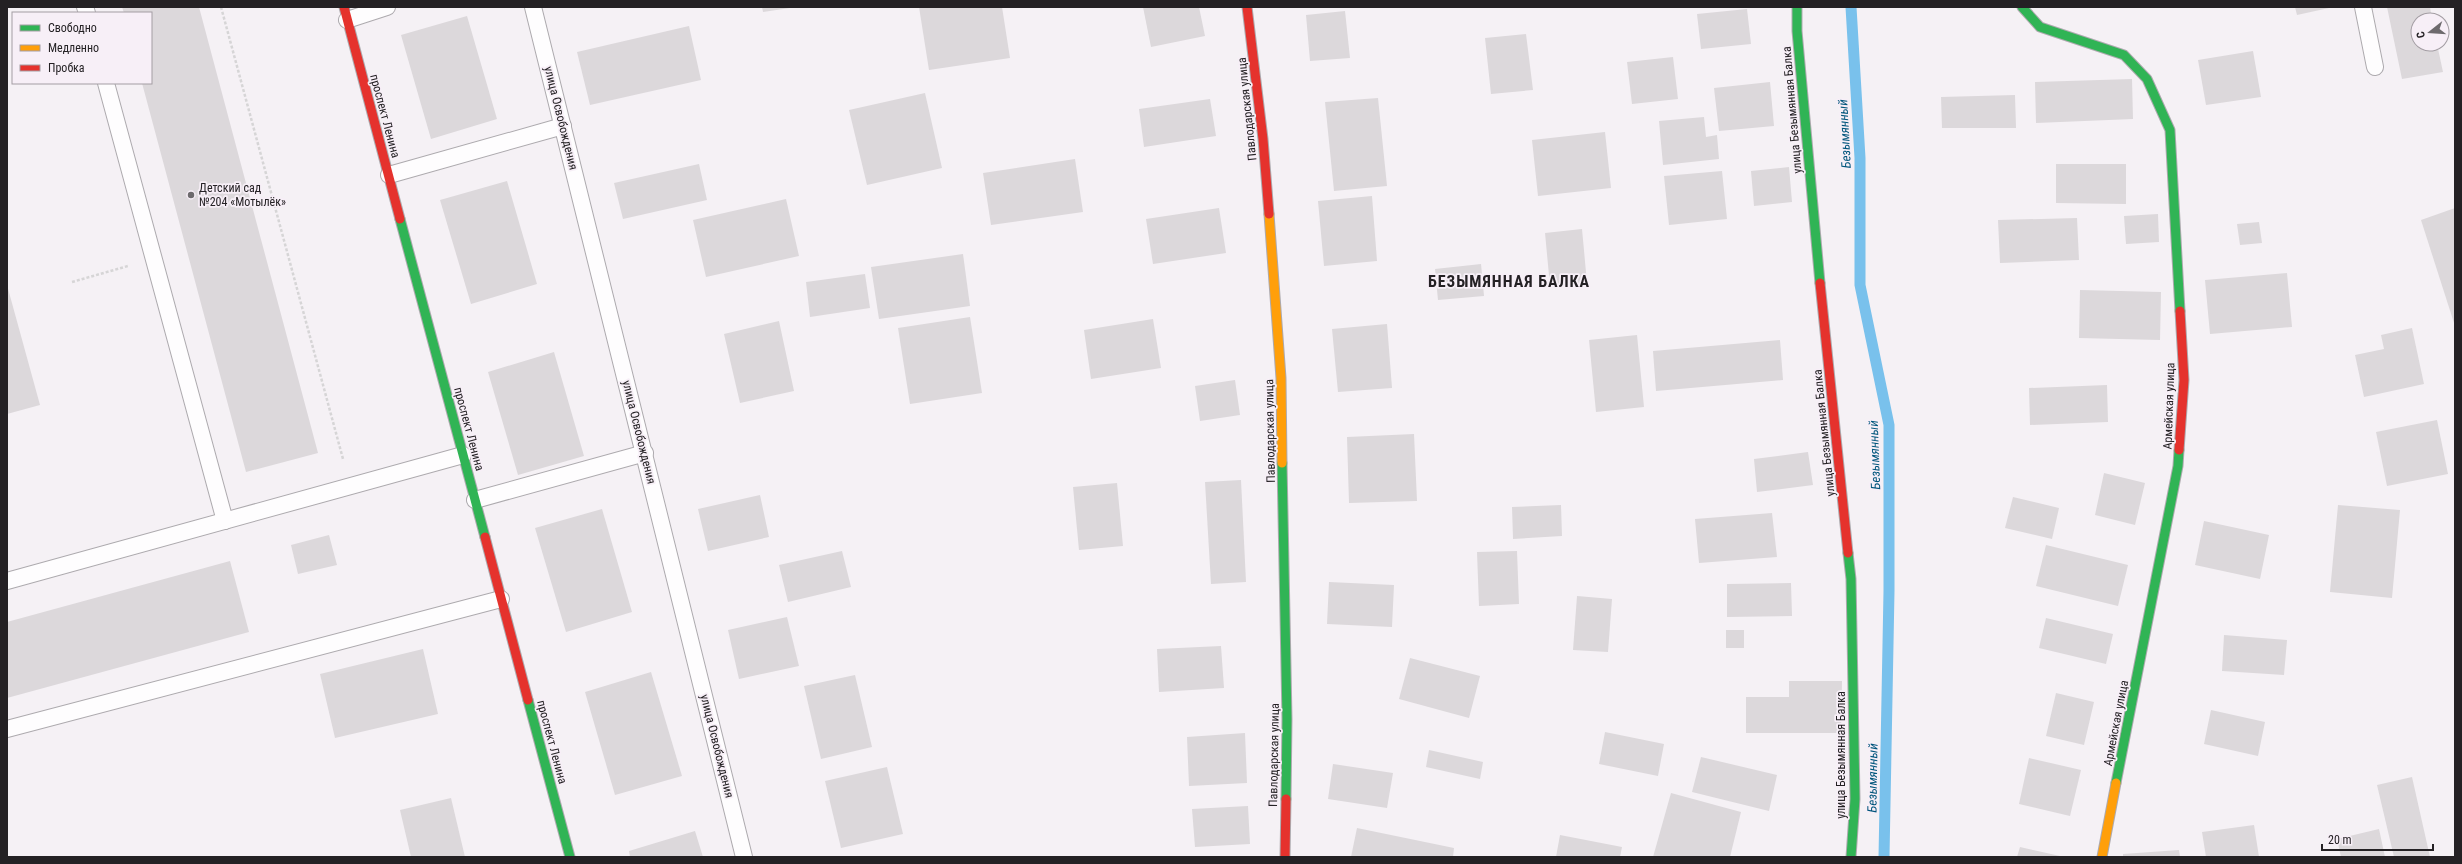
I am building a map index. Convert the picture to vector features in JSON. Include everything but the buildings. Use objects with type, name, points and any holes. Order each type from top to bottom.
[{"type":"street","name":"Павлодарская улица","points":[[1247,7],[1263,139],[1281,378],[1287,719],[1285,857]]},
{"type":"street","name":"улица Безымянная Балка","points":[[1797,7],[1797,31],[1823,317],[1851,578],[1855,799],[1851,857]]},
{"type":"street","name":"Армейская улица","points":[[2022,7],[2040,28],[2124,55],[2147,79],[2170,130],[2184,380],[2178,466],[2102,857]]},
{"type":"street","name":"проспект Ленина","points":[[346,13],[570,857]]},
{"type":"lane","points":[[346,13],[387,7]]},
{"type":"lane","name":"улица Освобождения","points":[[533,7],[645,453],[744,857]]},
{"type":"lane","points":[[2363,7],[2375,67]]},
{"type":"lane","points":[[106,84],[225,521]]},
{"type":"lane","points":[[388,175],[563,126]]},
{"type":"lane","points":[[475,500],[645,453]]},
{"type":"lane","points":[[7,581],[463,455]]},
{"type":"lane","points":[[7,729],[501,599]]},
{"type":"path","points":[[222,7],[350,487]]},
{"type":"path","points":[[72,282],[153,259]]},
{"type":"waterway","name":"Безымянный","points":[[1851,7],[1860,158],[1860,285],[1889,425],[1889,591],[1884,857]]},
{"type":"traffic: fast","points":[[1797,7],[1797,31],[1820,283]]},
{"type":"traffic: fast","points":[[2022,7],[2040,27],[2124,55],[2147,79],[2170,130],[2180,311]]},
{"type":"traffic: fast","points":[[400,219],[485,537]]},
{"type":"traffic: fast","points":[[2116,783],[2178,466],[2179,450]]},
{"type":"traffic: fast","points":[[1282,463],[1287,719],[1286,799]]},
{"type":"traffic: fast","points":[[1848,553],[1851,579],[1855,799],[1851,857]]},
{"type":"traffic: fast","points":[[528,700],[570,857]]},
{"type":"traffic: slow","points":[[1269,214],[1281,378],[1282,463]]},
{"type":"traffic: slow","points":[[2102,857],[2116,783]]},
{"type":"traffic: jam","points":[[344,7],[400,219]]},
{"type":"traffic: jam","points":[[1247,7],[1263,139],[1269,214]]},
{"type":"traffic: jam","points":[[1820,283],[1848,553]]},
{"type":"traffic: jam","points":[[2179,450],[2184,380],[2180,311]]},
{"type":"traffic: jam","points":[[485,537],[528,700]]},
{"type":"traffic: jam","points":[[1285,857],[1286,799]]},
{"type":"place","name":"Детский сад №204 «Мотылёк»","points":[[191,195]]},
{"type":"district","name":"БЕЗЫМЯННАЯ БАЛКА","points":[[1509,281]]}]
